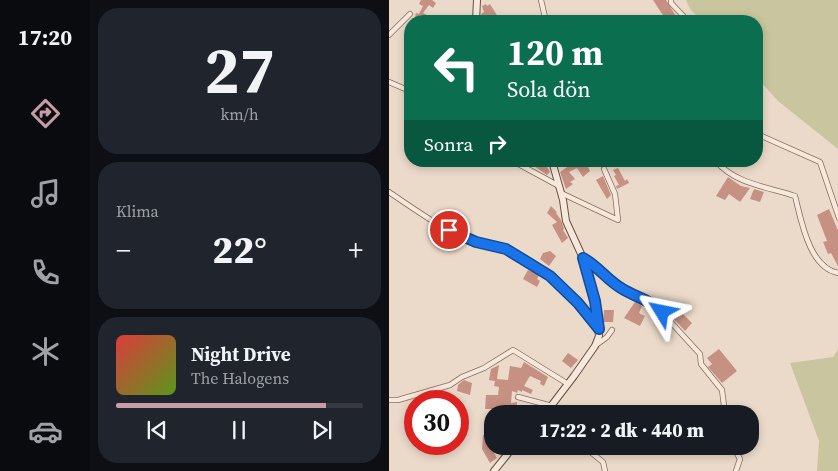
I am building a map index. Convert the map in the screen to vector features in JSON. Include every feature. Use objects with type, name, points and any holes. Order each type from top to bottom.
[{"type":"street","points":[[476,15],[477,0]]},
{"type":"street","points":[[541,0],[545,15]]},
{"type":"street","points":[[671,0],[671,3],[682,15]]},
{"type":"street","points":[[389,35],[404,20]]},
{"type":"street","points":[[389,82],[404,88]]},
{"type":"street","points":[[763,137],[820,162],[838,218]]},
{"type":"street","points":[[523,167],[618,220],[615,194],[603,169]]},
{"type":"street","points":[[552,405],[595,346],[599,336],[595,301],[583,258],[566,221],[560,189],[553,167]]},
{"type":"street","points":[[720,167],[749,184],[795,196],[807,240],[819,262],[838,273]]},
{"type":"street","points":[[389,192],[435,223],[476,242],[506,249],[550,276],[578,303],[599,329]]},
{"type":"street","points":[[583,258],[593,263],[620,288],[655,305],[700,354],[701,364],[722,390],[724,405]]},
{"type":"street","points":[[595,346],[607,337],[612,330]]},
{"type":"street","points":[[389,400],[398,400],[450,385],[462,377],[484,368],[513,350],[568,384]]},
{"type":"street","points":[[517,397],[535,405]]},
{"type":"street","points":[[494,471],[507,455]]},
{"type":"street","points":[[594,455],[603,462],[605,471]]},
{"type":"street","points":[[736,471],[740,460],[738,455]]},
{"type":"shaded area","points":[[686,0],[838,0],[838,149],[778,101],[763,85],[763,15],[696,15],[690,9]]},
{"type":"shaded area","points":[[838,350],[838,471],[817,471],[819,441],[790,363],[833,357]]},
{"type":"building","points":[[421,0],[432,0],[436,3],[433,8],[429,5],[423,13],[427,15],[416,15],[416,13],[419,14],[423,6],[419,4]]},
{"type":"building","points":[[653,0],[666,0],[675,15],[663,15]]},
{"type":"building","points":[[490,4],[497,15],[482,15],[484,12],[482,6]]},
{"type":"building","points":[[535,167],[547,167],[550,172],[547,175]]},
{"type":"building","points":[[567,167],[588,167],[590,171],[583,177],[577,168],[569,172],[575,179],[570,182],[573,184],[566,189],[560,172]]},
{"type":"building","points":[[618,168],[625,181],[627,179],[629,183],[617,189],[616,186],[619,185],[613,170]]},
{"type":"building","points":[[603,176],[611,195],[607,199],[596,180]]},
{"type":"building","points":[[728,177],[741,186],[750,188],[740,202],[729,194],[725,200],[716,196]]},
{"type":"building","points":[[754,189],[764,192],[760,202],[750,199]]},
{"type":"building","points":[[551,206],[557,212],[568,238],[562,243],[552,225],[557,222],[547,213]]},
{"type":"building","points":[[829,209],[839,233],[839,268],[831,253],[828,254],[823,242],[827,241],[817,215]]},
{"type":"building","points":[[550,251],[556,256],[549,266],[540,259],[543,253]]},
{"type":"building","points":[[528,270],[539,275],[537,279],[540,281],[537,287],[523,279]]},
{"type":"building","points":[[635,302],[642,306],[639,313],[645,316],[640,326],[624,318]]},
{"type":"building","points":[[604,310],[614,310],[613,322],[603,322]]},
{"type":"building","points":[[680,311],[692,323],[685,331],[673,318]]},
{"type":"building","points":[[719,349],[737,371],[722,383],[708,367],[712,364],[707,358]]},
{"type":"building","points":[[568,353],[578,360],[571,368],[562,361]]},
{"type":"building","points":[[524,362],[548,377],[544,386],[540,384],[541,381],[530,376],[524,386],[533,390],[531,394],[522,390],[522,392],[518,390],[517,393],[512,391],[511,403],[517,402],[517,405],[485,405],[486,395],[498,395],[499,387],[494,386],[495,381],[489,380],[491,369],[499,365],[497,379],[508,380],[510,366],[521,368]]},
{"type":"building","points":[[464,380],[472,383],[470,395],[469,390],[457,390],[458,385]]},
{"type":"building","points":[[483,435],[484,452],[482,449]]},
{"type":"building","points":[[485,455],[495,455],[497,458],[490,463]]},
{"type":"route","points":[[449,230],[476,242],[506,249],[550,276],[578,303],[599,329],[595,301],[583,258],[593,263],[620,288],[655,305],[662,312]]}]
